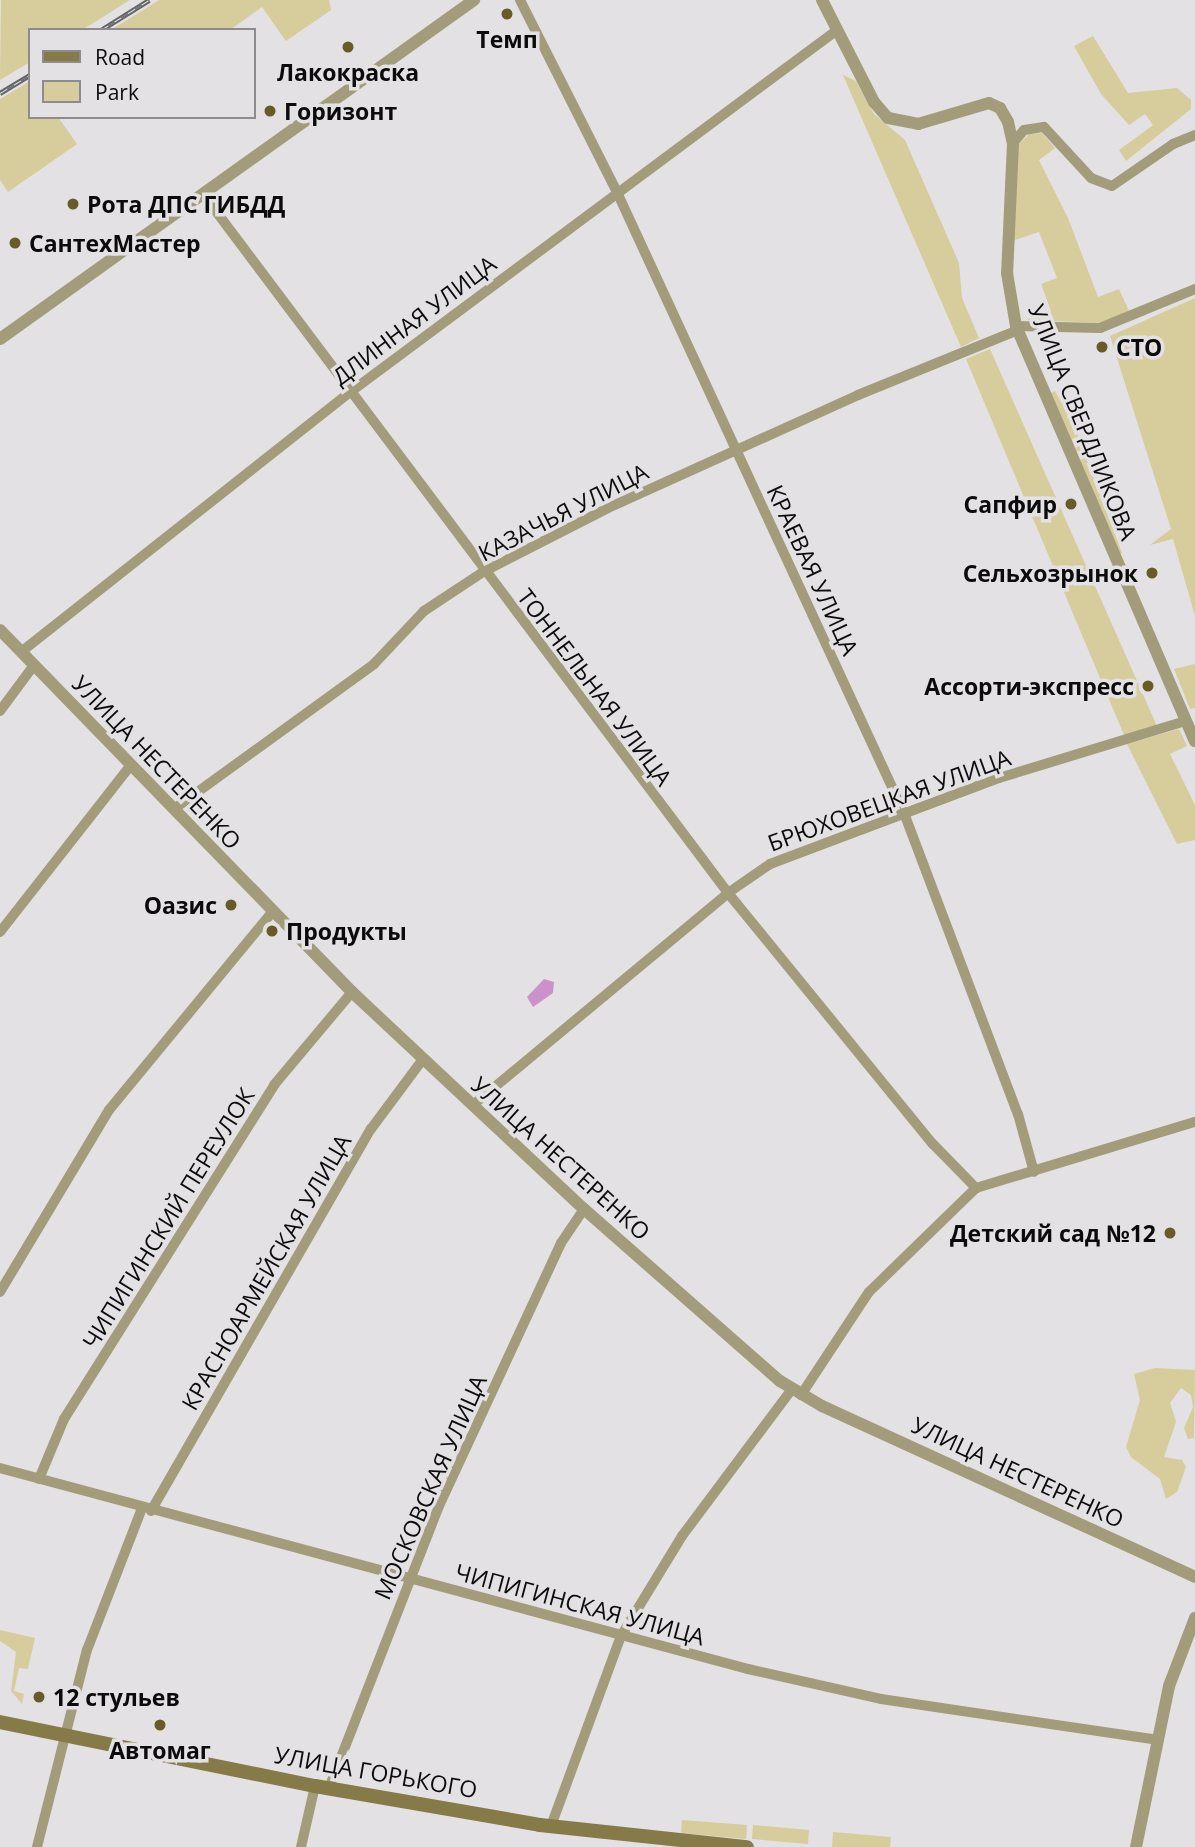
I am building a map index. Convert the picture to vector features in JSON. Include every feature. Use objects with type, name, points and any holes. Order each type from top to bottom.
[{"type":"main road","name":"УЛИЦА ГОРЬКОГО","points":[[0,1722],[322,1787],[551,1826],[747,1847]]},
{"type":"street","points":[[0,339],[474,0]]},
{"type":"street","name":"КРАЕВАЯ УЛИЦА","points":[[520,0],[616,190],[904,813],[1018,1114],[1034,1172]]},
{"type":"street","name":"УЛИЦА СВЕРДЛИКОВА","points":[[822,0],[874,102],[888,118],[915,124],[991,104],[1004,114],[1013,143],[1007,273],[1017,328],[1195,741]]},
{"type":"street","name":"ДЛИННАЯ УЛИЦА","points":[[21,652],[349,393],[616,190],[837,30]]},
{"type":"street","points":[[1013,143],[1024,130],[1044,127],[1091,178],[1112,186],[1173,144],[1195,135]]},
{"type":"street","name":"ТОННЕЛЬНАЯ УЛИЦА","points":[[203,194],[483,572],[728,893],[933,1144],[976,1188]]},
{"type":"street","points":[[1017,328],[1100,328],[1195,289]]},
{"type":"street","name":"КАЗАЧЬЯ УЛИЦА","points":[[174,809],[374,664],[424,611],[483,572],[737,450],[1017,328]]},
{"type":"street","name":"УЛИЦА НЕСТЕРЕНКО","points":[[0,630],[352,992],[584,1209],[796,1392],[1195,1577]]},
{"type":"street","points":[[0,711],[34,664]]},
{"type":"street","name":"БРЮХОВЕЦКАЯ УЛИЦА","points":[[473,1105],[728,893],[770,864],[999,778],[1186,721]]},
{"type":"street","points":[[0,932],[131,765]]},
{"type":"street","points":[[0,1292],[99,1123],[272,912]]},
{"type":"street","name":"ЧИПИГИНСКИЙ ПЕРЕУЛОК","points":[[39,1479],[64,1419],[274,1085],[352,992]]},
{"type":"street","name":"КРАСНОАРМЕЙСКАЯ УЛИЦА","points":[[37,1847],[87,1650],[146,1509],[371,1129],[423,1059]]},
{"type":"street","points":[[551,1826],[621,1636],[682,1536],[796,1392],[869,1292],[976,1188],[1195,1122]]},
{"type":"street","name":"МОСКОВСКАЯ УЛИЦА","points":[[301,1847],[322,1787],[410,1577],[561,1243],[584,1209]]},
{"type":"street","name":"ЧИПИГИНСКАЯ УЛИЦА","points":[[0,1468],[621,1636],[881,1699],[1157,1740]]},
{"type":"street","points":[[1136,1847],[1174,1667],[1195,1618]]},
{"type":"green space","points":[[1,0],[130,0],[85,28],[28,28],[28,63],[0,80]]},
{"type":"green space","points":[[159,0],[329,0],[331,10],[286,41],[262,7],[233,28],[114,28]]},
{"type":"green space","points":[[1093,36],[1128,93],[1177,88],[1191,100],[1191,109],[1126,161],[1119,150],[1153,125],[1145,114],[1129,125],[1101,94],[1074,46]]},
{"type":"green space","points":[[843,75],[856,81],[874,114],[905,140],[959,263],[962,298],[979,338],[961,347]]},
{"type":"green space","points":[[28,82],[28,119],[59,119],[77,144],[8,192],[0,180],[0,99]]},
{"type":"green space","points":[[1042,133],[1055,148],[1039,160],[1068,218],[1098,297],[1119,289],[1129,311],[1105,323],[1026,320],[1051,311],[1041,284],[1057,278],[1039,232],[1012,241],[1018,145],[1029,134]]},
{"type":"green space","points":[[1195,298],[1195,616],[1173,539],[1150,545],[1171,529],[1110,336]]},
{"type":"green space","points":[[990,349],[1157,726],[1124,735],[966,359]]},
{"type":"green space","points":[[1055,391],[1074,425],[1122,553],[1118,555],[1049,394]]},
{"type":"green space","points":[[1195,664],[1195,708],[1190,709],[1174,669]]},
{"type":"green space","points":[[1179,729],[1187,746],[1170,754],[1195,805],[1195,840],[1177,844],[1127,744]]},
{"type":"green space","points":[[1155,1368],[1195,1370],[1194,1438],[1188,1439],[1184,1428],[1193,1407],[1191,1395],[1181,1388],[1170,1403],[1176,1422],[1164,1457],[1182,1460],[1186,1467],[1177,1492],[1166,1499],[1160,1479],[1131,1457],[1126,1447],[1140,1400],[1134,1374]]},
{"type":"green space","points":[[0,1630],[35,1638],[28,1669],[19,1668],[14,1691],[24,1694],[22,1704],[11,1691],[16,1652],[0,1641]]},
{"type":"green space","points":[[682,1820],[747,1825],[746,1839],[681,1833]]},
{"type":"green space","points":[[753,1825],[809,1830],[808,1844],[752,1839]]},
{"type":"green space","points":[[833,1832],[891,1837],[890,1847],[832,1847]]},
{"type":"shaded area","points":[[544,979],[554,982],[553,993],[533,1007],[527,997]]},
{"type":"railway","points":[[104,28],[149,0]]},
{"type":"railway","points":[[0,93],[28,76]]},
{"type":"place","name":"Темп","points":[[507,14]]},
{"type":"place","name":"Лакокраска","points":[[348,47]]},
{"type":"place","name":"Горизонт","points":[[270,111]]},
{"type":"place","name":"Рота ДПС ГИБДД","points":[[73,204]]},
{"type":"place","name":"СантехМастер","points":[[15,243]]},
{"type":"place","name":"СТО","points":[[1102,347]]},
{"type":"place","name":"Сапфир","points":[[1071,504]]},
{"type":"place","name":"Сельхозрынок","points":[[1152,573]]},
{"type":"place","name":"Ассорти-экспресс","points":[[1148,686]]},
{"type":"place","name":"Оазис","points":[[231,905]]},
{"type":"place","name":"Продукты","points":[[272,931]]},
{"type":"place","name":"Детский сад №12","points":[[1170,1233]]},
{"type":"place","name":"12 стульев","points":[[39,1697]]},
{"type":"place","name":"Автомаг","points":[[160,1725]]}]
